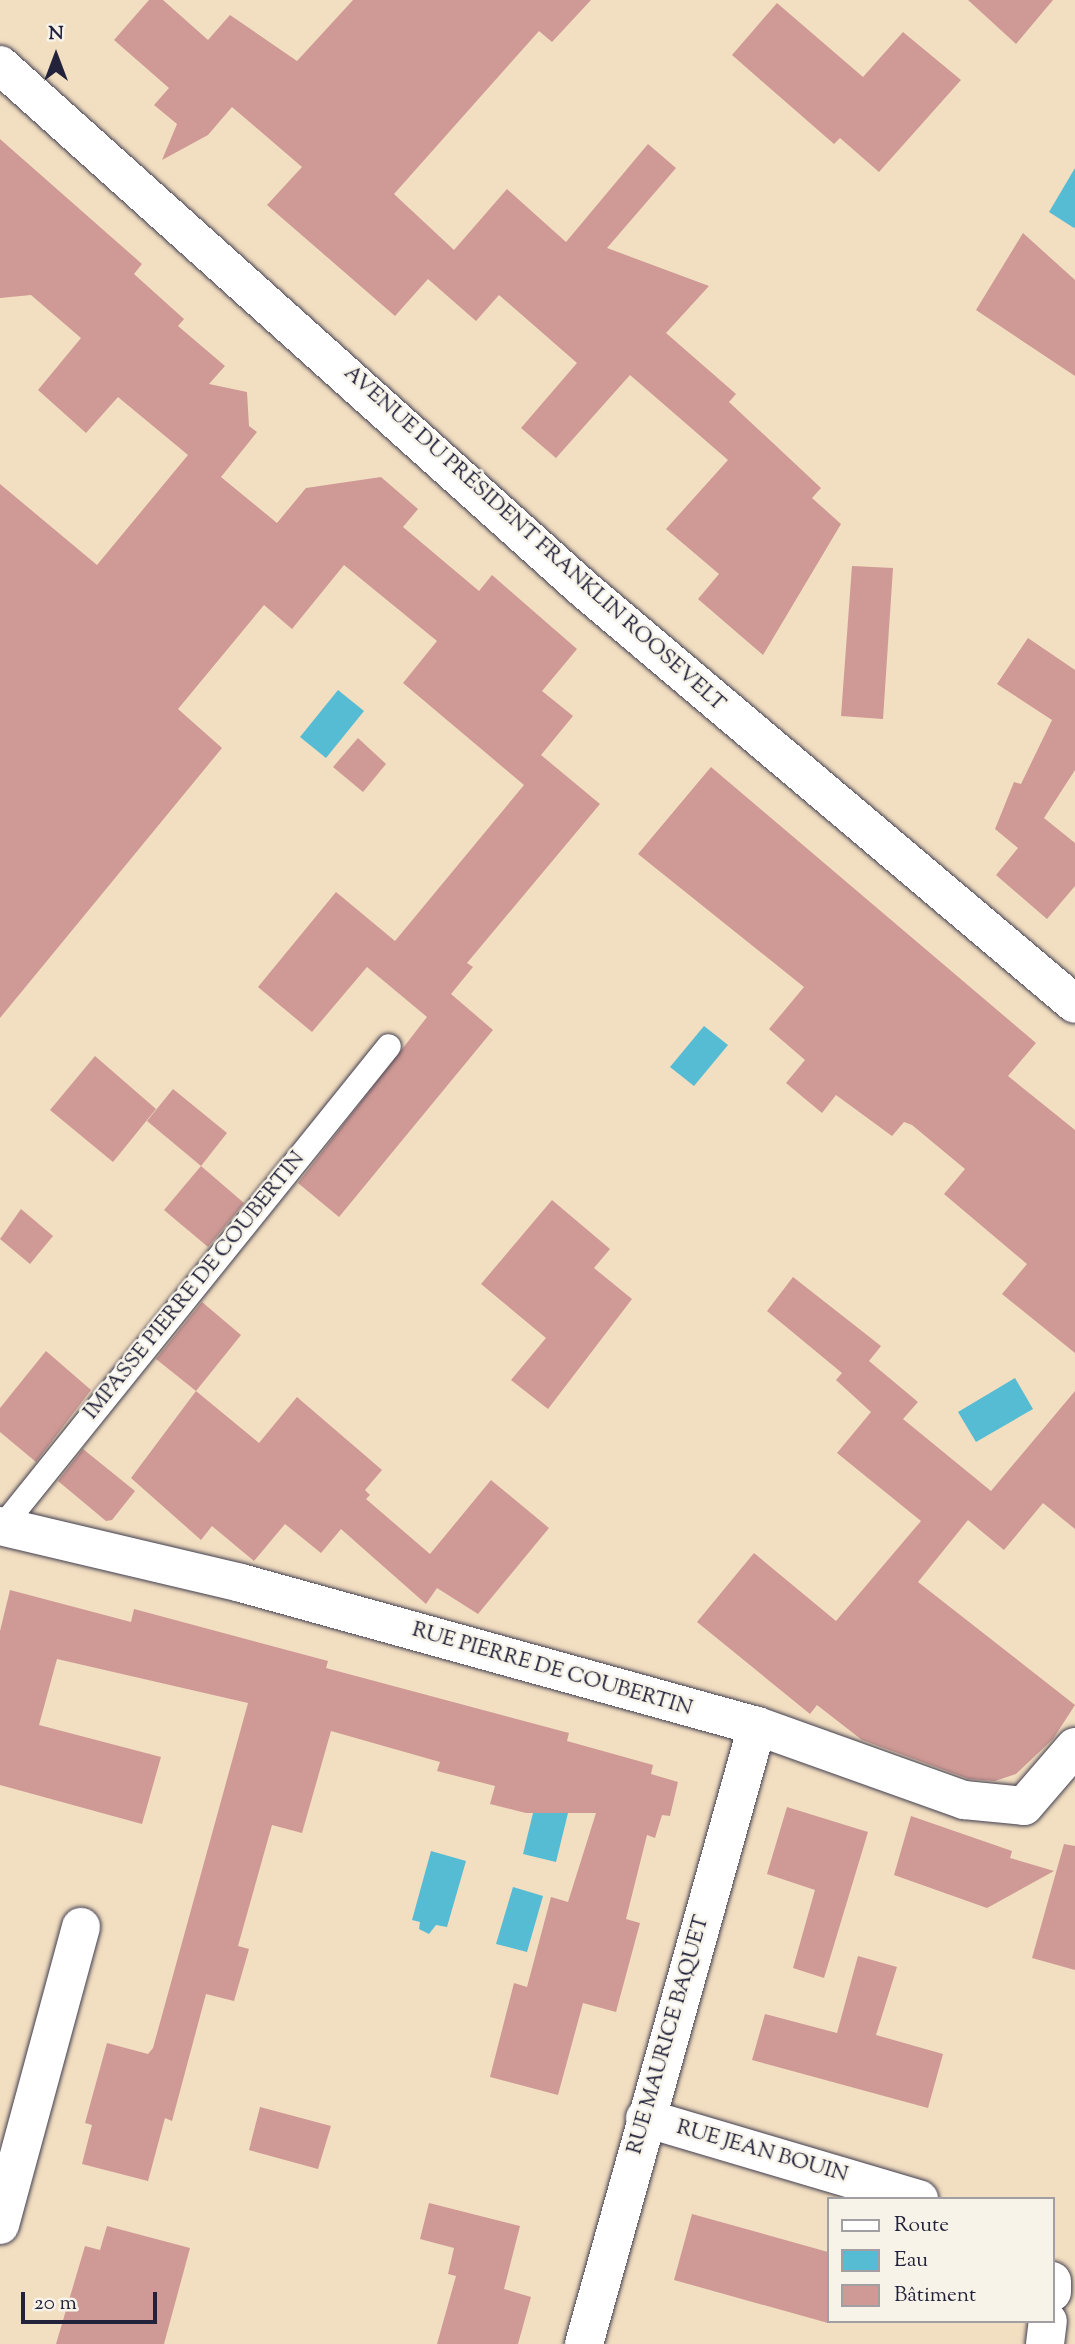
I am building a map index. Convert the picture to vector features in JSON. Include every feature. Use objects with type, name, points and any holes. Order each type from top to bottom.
[{"type":"street","name":"AVENUE DU PRÉSIDENT FRANKLIN ROOSEVELT","points":[[0,65],[585,590],[1075,1004]]},
{"type":"street","name":"RUE PIERRE DE COUBERTIN","points":[[1,1526],[242,1583],[757,1726],[964,1800],[1024,1806],[1075,1746]]},
{"type":"street","name":"RUE MAURICE BAQUET","points":[[584,2344],[645,2118],[757,1726]]},
{"type":"street","points":[[0,2225],[81,1927]]},
{"type":"street","name":"RUE JEAN BOUIN","points":[[645,2118],[912,2197]]},
{"type":"street","points":[[1045,2344],[1048,2323]]},
{"type":"lane","name":"IMPASSE PIERRE DE COUBERTIN","points":[[1,1526],[389,1046]]},
{"type":"water","points":[[1075,168],[1075,227],[1074,228],[1049,212]]},
{"type":"water","points":[[338,690],[364,711],[326,758],[300,737]]},
{"type":"water","points":[[704,1026],[728,1045],[694,1086],[670,1067]]},
{"type":"water","points":[[1015,1378],[1033,1409],[976,1442],[958,1412]]},
{"type":"water","points":[[535,1805],[568,1813],[556,1862],[523,1854]]},
{"type":"water","points":[[431,1851],[466,1861],[447,1927],[436,1925],[429,1934],[419,1929],[420,1922],[412,1920]]},
{"type":"water","points":[[513,1887],[543,1896],[527,1952],[496,1944]]},
{"type":"building","points":[[149,0],[163,0],[208,40],[230,15],[297,61],[353,0],[591,0],[552,42],[539,31],[394,194],[454,250],[507,189],[566,242],[648,144],[676,168],[607,248],[709,286],[666,333],[736,394],[729,402],[821,488],[812,498],[841,524],[763,655],[698,599],[719,574],[666,529],[728,460],[630,375],[556,458],[521,428],[577,363],[499,295],[476,321],[428,279],[395,316],[267,205],[302,167],[232,107],[208,135],[162,160],[177,124],[154,105],[169,88],[114,40]]},
{"type":"building","points":[[968,0],[1053,0],[1016,44]]},
{"type":"building","points":[[777,3],[863,77],[903,32],[961,80],[879,172],[840,138],[834,144],[732,55]]},
{"type":"building","points":[[0,139],[142,264],[134,274],[184,319],[178,326],[225,366],[209,384],[247,392],[249,426],[257,432],[221,477],[277,523],[306,488],[381,477],[418,509],[403,527],[479,591],[492,575],[577,649],[542,691],[573,716],[541,755],[600,804],[467,963],[473,967],[451,994],[493,1030],[339,1217],[298,1183],[427,1017],[367,967],[312,1032],[258,987],[336,892],[395,941],[524,785],[403,683],[437,641],[344,565],[292,629],[264,605],[178,709],[222,748],[0,1018],[0,484],[97,565],[188,455],[118,397],[86,433],[38,390],[81,338],[31,295],[0,298]]},
{"type":"building","points":[[1023,233],[1075,280],[1075,376],[976,310]]},
{"type":"building","points":[[852,566],[893,568],[883,719],[841,716]]},
{"type":"building","points":[[1028,638],[1075,670],[1075,770],[1044,818],[1075,843],[1075,886],[1047,919],[996,875],[1018,848],[995,829],[1014,782],[1021,784],[1052,720],[997,684]]},
{"type":"building","points":[[358,738],[386,764],[363,792],[333,767]]},
{"type":"building","points":[[711,767],[1036,1043],[1008,1076],[1075,1130],[1075,1353],[1002,1294],[1027,1264],[944,1194],[965,1169],[912,1125],[904,1122],[892,1136],[836,1095],[822,1113],[786,1083],[805,1060],[769,1029],[804,987],[638,854]]},
{"type":"building","points":[[95,1056],[156,1109],[113,1162],[50,1110]]},
{"type":"building","points":[[173,1089],[227,1133],[201,1166],[147,1121]]},
{"type":"building","points":[[201,1166],[244,1203],[208,1247],[164,1210]]},
{"type":"building","points":[[552,1200],[610,1249],[594,1268],[632,1299],[548,1409],[511,1380],[546,1338],[481,1284]]},
{"type":"building","points":[[21,1209],[53,1236],[30,1264],[0,1239]]},
{"type":"building","points":[[793,1277],[881,1346],[869,1361],[918,1402],[903,1419],[991,1491],[1075,1391],[1075,1529],[1043,1503],[1004,1550],[968,1520],[918,1582],[1075,1705],[1053,1739],[1016,1774],[995,1781],[969,1779],[862,1740],[817,1705],[810,1714],[697,1622],[754,1553],[836,1621],[921,1521],[837,1453],[871,1412],[836,1380],[842,1373],[767,1311]]},
{"type":"building","points":[[202,1302],[241,1335],[196,1391],[156,1359]]},
{"type":"building","points":[[46,1351],[91,1390],[36,1462],[0,1432],[0,1408]]},
{"type":"building","points":[[196,1391],[259,1443],[297,1397],[382,1470],[365,1490],[370,1495],[366,1499],[430,1554],[491,1480],[549,1528],[478,1614],[437,1588],[426,1604],[341,1529],[321,1553],[285,1524],[254,1561],[212,1526],[201,1540],[131,1478]]},
{"type":"building","points":[[83,1449],[135,1491],[112,1520],[106,1521],[58,1481]]},
{"type":"building","points":[[10,1590],[131,1622],[134,1609],[328,1661],[326,1668],[569,1733],[567,1741],[653,1765],[651,1774],[678,1782],[670,1816],[662,1815],[655,1838],[647,1835],[626,1919],[640,1923],[616,2012],[583,2003],[558,2095],[490,2077],[514,1983],[527,1987],[551,1897],[568,1902],[596,1813],[526,1813],[490,1804],[495,1786],[437,1771],[440,1762],[331,1731],[302,1833],[272,1825],[238,1946],[249,1949],[234,2001],[206,1994],[172,2121],[165,2118],[148,2181],[82,2164],[92,2125],[85,2123],[107,2043],[148,2054],[153,2048],[248,1703],[57,1659],[39,1725],[161,1757],[142,1824],[0,1785],[0,1631]]},
{"type":"building","points":[[787,1807],[868,1832],[824,1978],[793,1968],[815,1890],[767,1874]]},
{"type":"building","points":[[911,1816],[1012,1851],[1010,1858],[1054,1871],[987,1908],[894,1875]]},
{"type":"building","points":[[1064,1844],[1075,1846],[1075,1970],[1032,1958]]},
{"type":"building","points":[[858,1956],[897,1967],[876,2035],[943,2054],[928,2108],[752,2060],[765,2014],[837,2033]]},
{"type":"building","points":[[260,2107],[331,2126],[318,2169],[249,2150]]},
{"type":"building","points":[[429,2203],[520,2226],[504,2289],[531,2297],[518,2344],[437,2344],[456,2276],[448,2274],[454,2248],[420,2239]]},
{"type":"building","points":[[692,2214],[827,2252],[827,2323],[674,2280]]},
{"type":"building","points":[[107,2226],[190,2248],[164,2344],[56,2344],[85,2246],[100,2250]]}]
